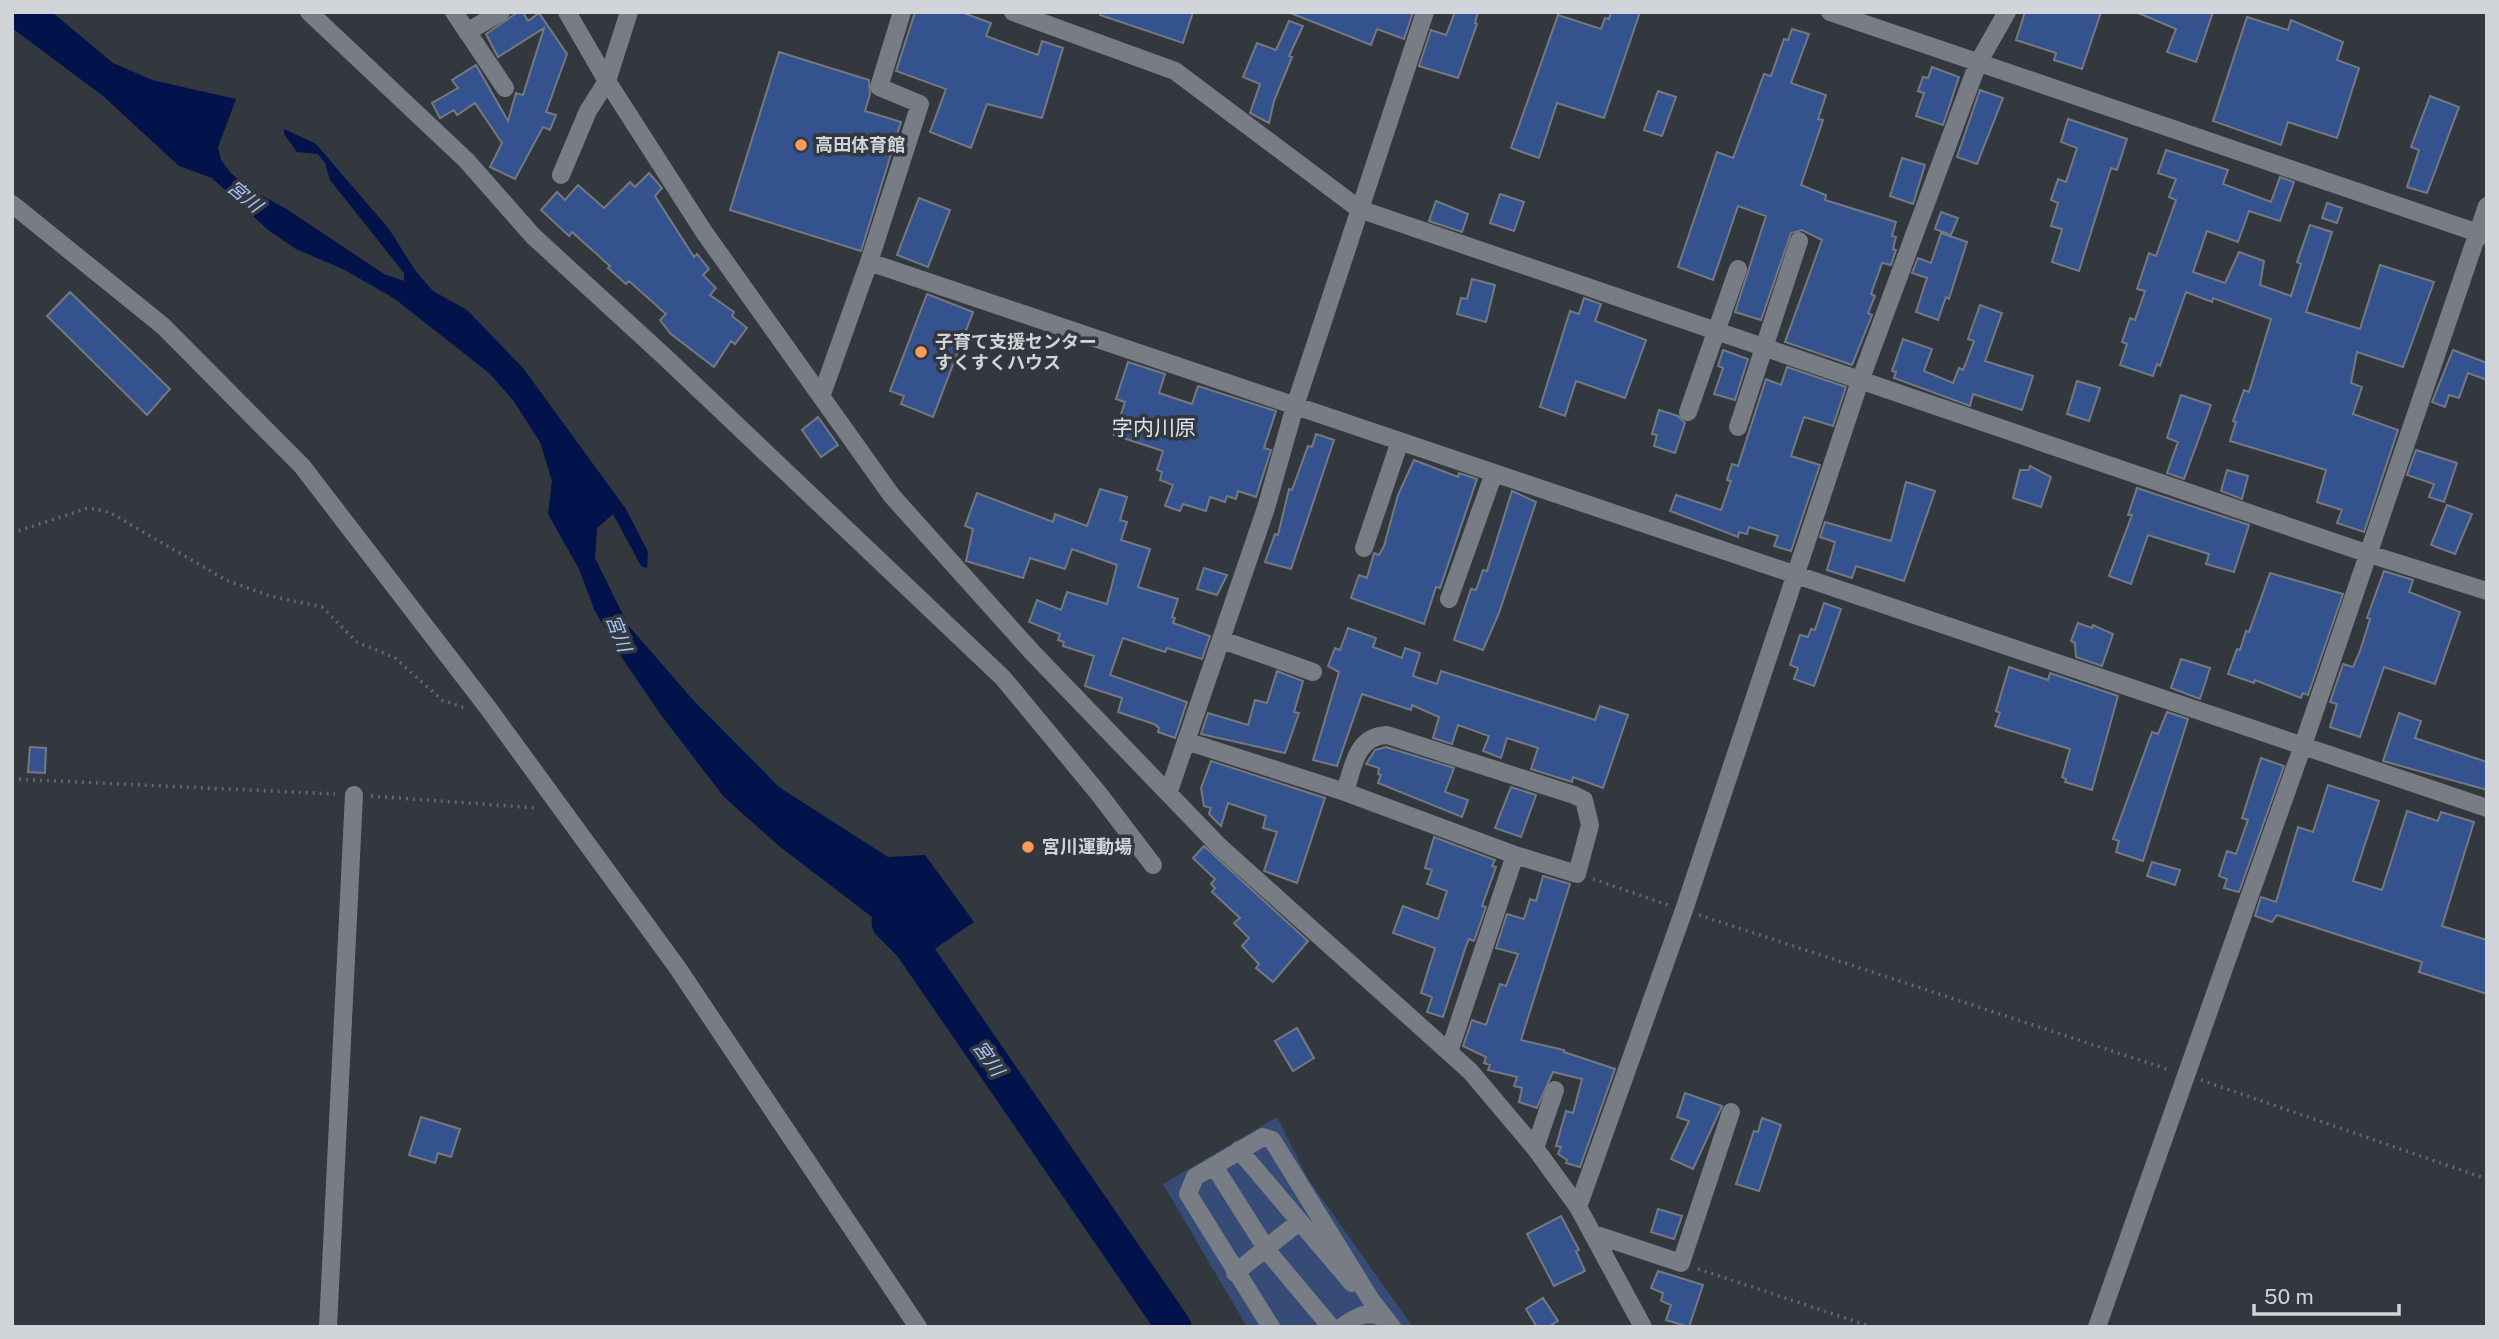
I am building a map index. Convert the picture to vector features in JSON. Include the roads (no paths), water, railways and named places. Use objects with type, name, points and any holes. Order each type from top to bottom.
[{"type":"street","points":[[309,12],[466,160],[533,236],[665,357],[1003,678],[1099,793],[1153,865]]},
{"type":"street","points":[[454,12],[505,88]]},
{"type":"street","points":[[467,32],[501,12]]},
{"type":"street","points":[[567,12],[607,81],[712,244],[892,496],[1032,652],[1169,791],[1219,846],[1470,1071],[1535,1148],[1578,1207],[1643,1327]]},
{"type":"street","points":[[561,175],[588,111],[607,81],[629,12]]},
{"type":"street","points":[[821,397],[869,262],[919,104],[879,87],[902,12]]},
{"type":"street","points":[[1013,12],[1175,71],[1359,209],[2369,554],[2487,591]]},
{"type":"street","points":[[1169,791],[1222,640],[1295,405],[1424,12]]},
{"type":"street","points":[[1830,12],[2482,234]]},
{"type":"street","points":[[1578,1207],[1684,910],[1860,381],[1978,63],[2007,12]]},
{"type":"street","points":[[12,204],[163,326],[302,466],[488,708],[677,967],[919,1327]]},
{"type":"street","points":[[2097,1327],[2482,234],[2487,206]]},
{"type":"street","points":[[1738,427],[1799,241]]},
{"type":"street","points":[[869,262],[2302,748],[2487,808]]},
{"type":"street","points":[[1689,412],[1738,269]]},
{"type":"street","points":[[1364,548],[1400,441]]},
{"type":"street","points":[[1448,599],[1494,473]]},
{"type":"street","points":[[1222,640],[1312,672]]},
{"type":"street","points":[[1186,741],[1345,792],[1515,855],[1577,874],[1590,825],[1584,800],[1574,794],[1387,735],[1371,737],[1363,744],[1345,792]]},
{"type":"street","points":[[328,1327],[354,795]]},
{"type":"street","points":[[1449,1052],[1515,855]]},
{"type":"street","points":[[1535,1148],[1555,1090]]},
{"type":"street","points":[[1594,1234],[1681,1263],[1731,1112]]},
{"type":"street","points":[[1271,1327],[1188,1194],[1191,1182],[1257,1138],[1272,1140],[1363,1287],[1389,1323]]},
{"type":"street","points":[[1239,1150],[1348,1281],[1363,1287]]},
{"type":"street","points":[[1214,1166],[1265,1247],[1331,1327]]},
{"type":"street","points":[[1235,1273],[1299,1222]]},
{"type":"street","points":[[1342,1327],[1357,1315],[1369,1313],[1389,1323]]},
{"type":"water","points":[[12,12],[52,12],[113,63],[152,80],[236,99],[218,147],[221,160],[230,172],[247,188],[285,208],[384,274],[404,281],[404,273],[330,180],[325,163],[318,154],[297,152],[284,134],[284,129],[316,144],[389,229],[415,270],[433,291],[467,310],[523,368],[626,509],[648,552],[647,568],[641,566],[613,514],[597,528],[595,558],[628,625],[693,700],[779,787],[888,857],[925,855],[974,922],[908,967],[895,939],[885,927],[779,846],[724,797],[661,715],[622,658],[594,609],[579,569],[548,514],[552,481],[540,442],[513,400],[489,373],[395,299],[345,270],[296,249],[268,230],[212,178],[179,166],[103,96],[12,28]]},
{"type":"waterway","name":"宮川","points":[[889,923],[911,945],[1174,1327]]},
{"type":"place","name":"高田体育館","points":[[801,145]]},
{"type":"place","name":"子育て支援センター すくすくハウス","points":[[921,352]]},
{"type":"place","name":"宮川運動場","points":[[1028,847]]},
{"type":"district","name":"字内川原","points":[[1154,428]]}]
